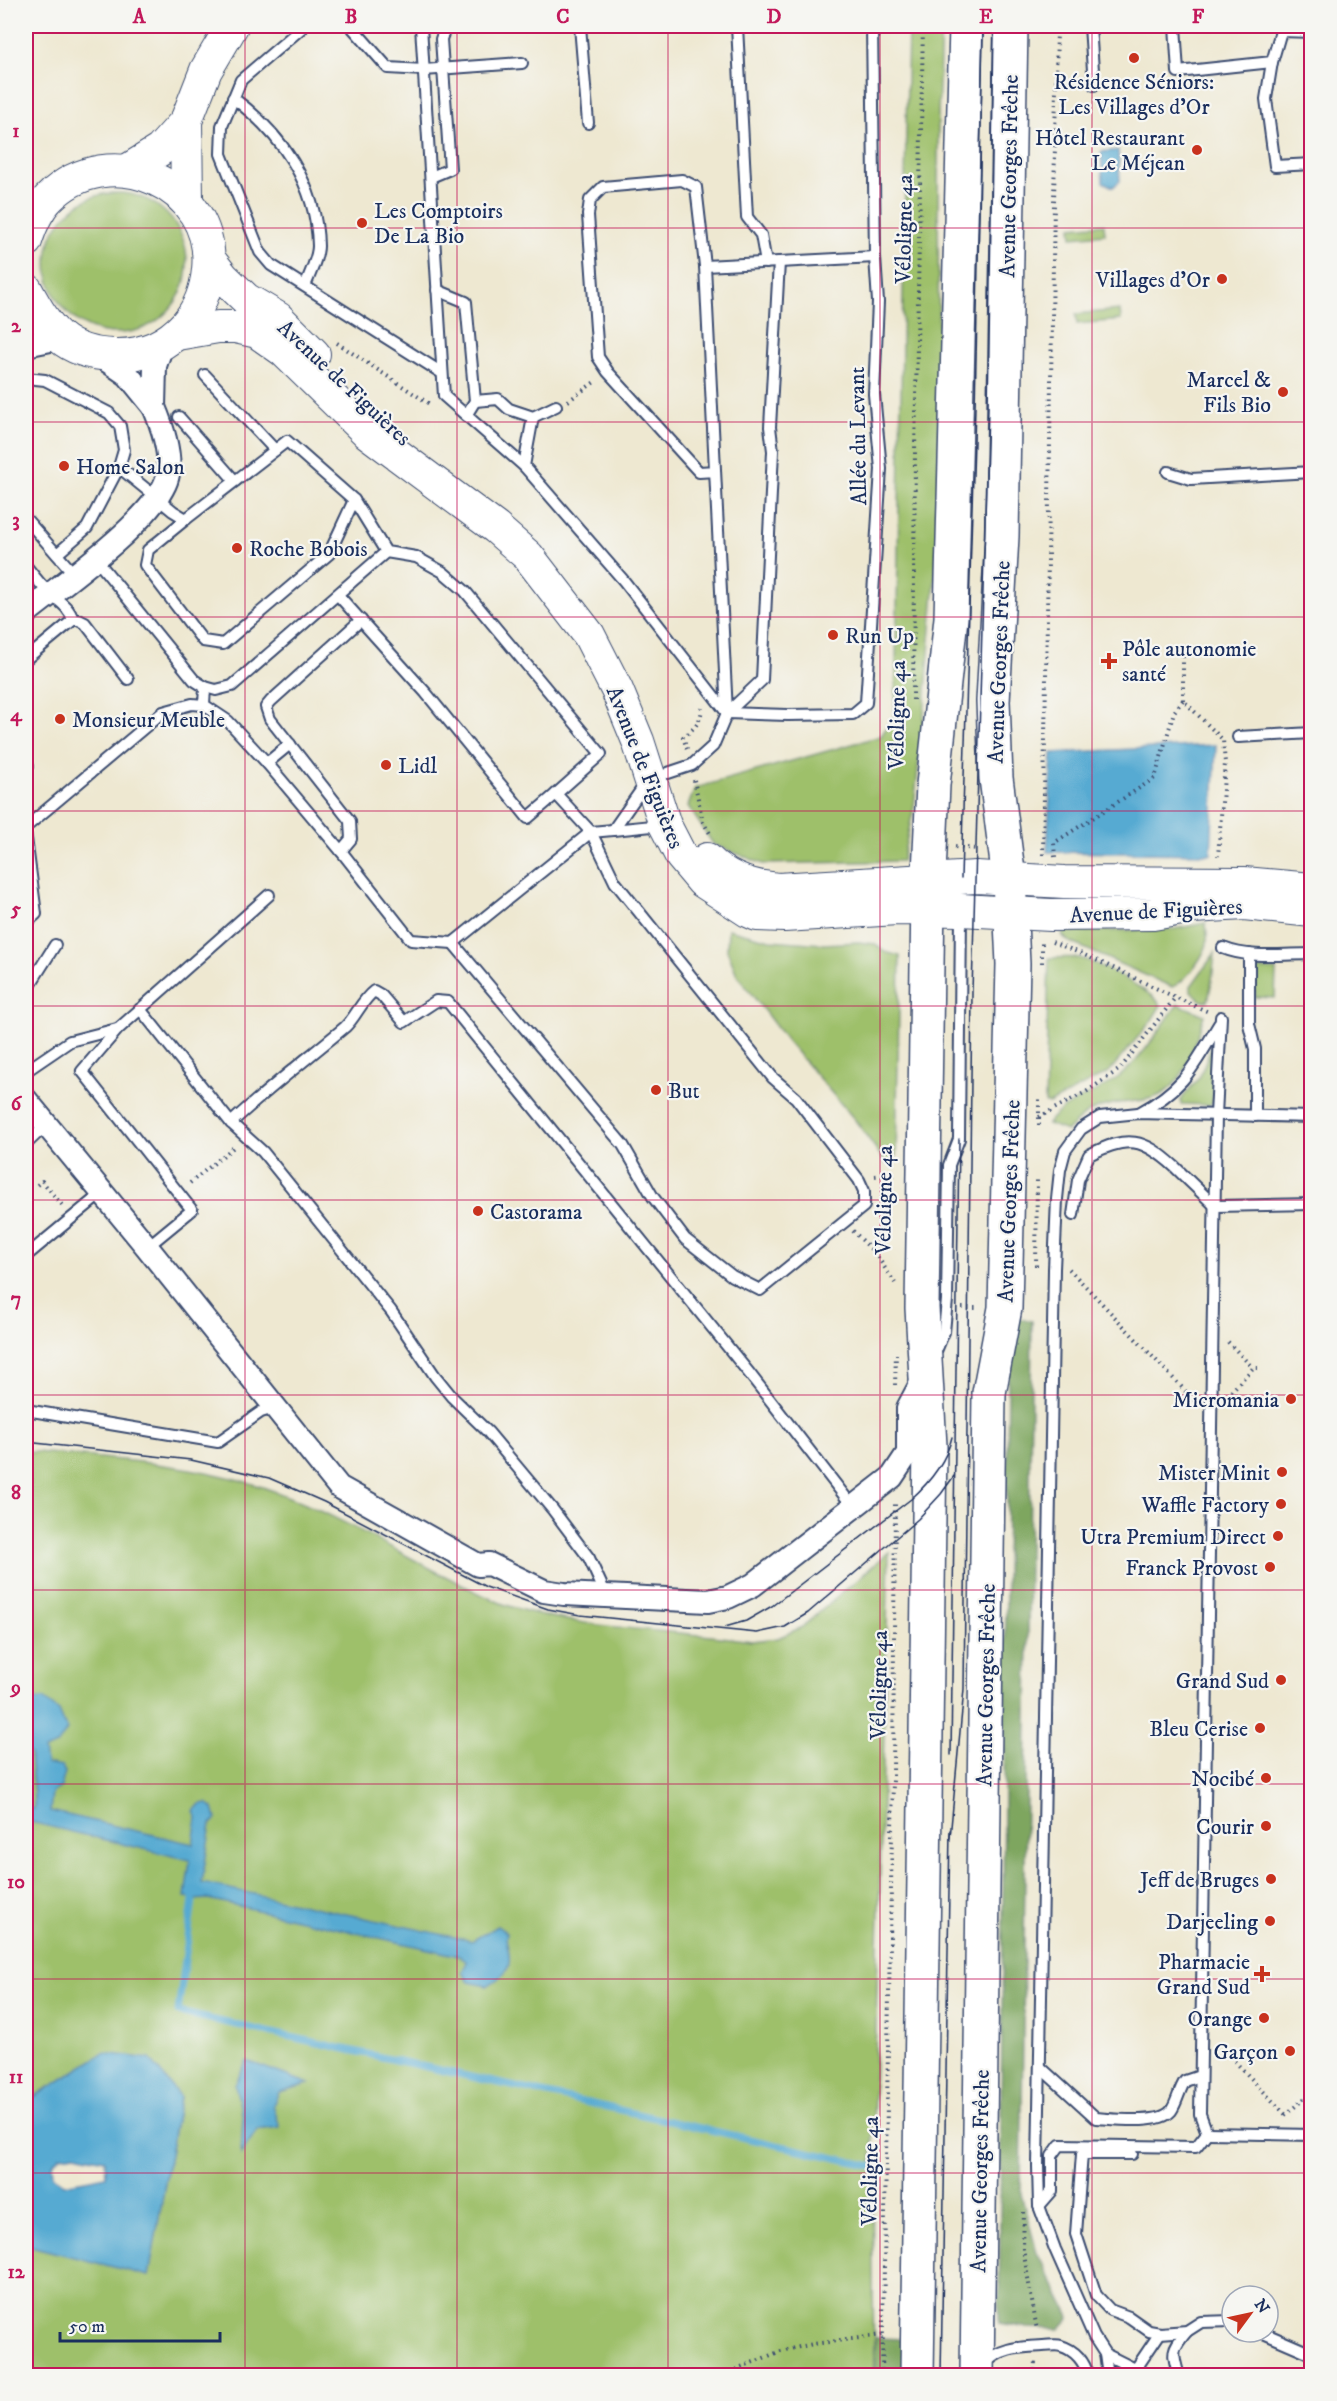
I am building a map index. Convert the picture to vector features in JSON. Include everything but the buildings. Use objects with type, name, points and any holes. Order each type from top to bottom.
[{"type":"main road","points":[[128,170],[160,150],[186,121],[206,70],[232,26]]},
{"type":"main road","name":"Avenue Georges Frêche","points":[[917,2376],[930,1446],[922,1308],[922,1194],[927,1094],[929,894],[933,785],[951,618],[966,26]]},
{"type":"main road","name":"Avenue Georges Frêche","points":[[977,2374],[989,1393],[1005,1308],[1013,964],[1009,879],[996,778],[993,701],[1002,536],[1011,26]]},
{"type":"main road","points":[[186,121],[187,202]]},
{"type":"main road","points":[[26,241],[37,205],[79,177],[98,171],[128,170],[150,176],[170,187],[187,202],[196,216],[204,233],[209,259],[206,287],[195,313],[169,340]]},
{"type":"main road","name":"Avenue de Figuières","points":[[209,259],[223,277],[246,299],[278,318],[357,399],[401,438],[507,515],[541,547],[571,581],[604,626],[632,681],[659,775],[665,825],[681,856],[702,881],[735,904],[757,915],[826,915],[897,909],[929,894]]},
{"type":"main road","points":[[26,289],[42,320],[60,338]]},
{"type":"main road","name":"Avenue de Figuières","points":[[60,338],[78,349],[99,355],[131,356],[169,340],[218,327],[235,327],[257,332],[284,351],[368,433],[496,528],[528,556],[589,635],[694,842],[708,861],[735,880],[756,887],[778,889],[929,894],[961,894],[1009,879],[1192,894],[1244,894],[1311,889]]},
{"type":"main road","name":"Avenue de Figuières","points":[[961,894],[1010,912],[1051,915],[1153,914],[1192,894]]},
{"type":"main road","name":"Avenue de Figuières","points":[[1244,894],[1292,911],[1311,911]]},
{"type":"street","points":[[26,345],[60,338]]},
{"type":"street","points":[[154,407],[154,366],[169,340]]},
{"type":"street","points":[[26,613],[139,520],[157,497],[168,474],[162,426],[154,407],[128,375],[99,355]]},
{"type":"street","points":[[26,1100],[339,1487],[478,1565],[489,1564],[544,1591],[708,1601],[728,1597],[753,1585],[892,1478],[908,1453],[908,1408],[927,1374]]},
{"type":"lane","points":[[304,26],[242,80],[222,126],[221,154],[260,252],[271,265],[442,373]]},
{"type":"lane","points":[[351,26],[388,68],[424,70],[522,63]]},
{"type":"lane","points":[[421,26],[444,396],[524,466],[624,581],[727,713]]},
{"type":"lane","points":[[431,177],[450,168],[441,39],[446,26]]},
{"type":"lane","points":[[580,26],[588,123]]},
{"type":"lane","points":[[737,26],[747,218],[761,235],[766,263]]},
{"type":"lane","name":"Allée du Levant","points":[[727,713],[853,714],[866,703],[881,469],[874,394],[878,302],[875,257],[872,26]]},
{"type":"lane","points":[[1090,26],[1094,86]]},
{"type":"lane","points":[[1175,26],[1178,72],[1272,62]]},
{"type":"lane","points":[[1311,32],[1278,28],[1266,99],[1275,166],[1311,164]]},
{"type":"lane","points":[[233,98],[257,116],[287,150],[310,196],[318,249],[305,286]]},
{"type":"lane","points":[[715,471],[699,472],[608,372],[598,357],[588,215],[590,200],[603,188],[682,180],[696,187],[705,266],[727,713]]},
{"type":"lane","points":[[705,266],[875,257]]},
{"type":"lane","points":[[613,831],[659,775],[692,765],[713,746],[727,713],[762,680],[773,451],[770,427],[779,262]]},
{"type":"lane","points":[[437,290],[466,302],[475,401],[466,414]]},
{"type":"lane","points":[[205,375],[275,450]]},
{"type":"lane","points":[[26,378],[45,380],[109,412],[120,426],[124,450],[119,467],[87,528],[57,554]]},
{"type":"lane","points":[[475,401],[498,399],[509,409],[533,417],[556,406]]},
{"type":"lane","points":[[179,417],[235,481]]},
{"type":"lane","points":[[524,466],[533,417]]},
{"type":"lane","points":[[338,595],[426,693],[528,818],[601,754],[465,591],[443,572],[416,557],[386,552],[354,500],[287,441],[148,550],[145,566],[203,641],[223,644],[329,554],[354,500]]},
{"type":"lane","points":[[119,467],[186,519]]},
{"type":"lane","points":[[1168,472],[1191,479],[1311,472]]},
{"type":"lane","points":[[26,519],[74,574]]},
{"type":"lane","points":[[95,558],[194,680],[205,687],[216,690],[232,686],[386,552]]},
{"type":"lane","points":[[26,566],[50,593],[63,603],[73,620]]},
{"type":"lane","points":[[26,659],[73,620],[79,620],[85,623],[128,679]]},
{"type":"lane","points":[[341,851],[351,839],[350,821],[270,719],[266,707],[271,700],[361,621]]},
{"type":"lane","points":[[204,705],[205,687]]},
{"type":"lane","points":[[26,827],[163,712],[192,704],[204,705],[228,721],[267,763],[341,851],[411,940],[453,943],[591,832],[665,825]]},
{"type":"lane","points":[[1239,737],[1311,733]]},
{"type":"lane","points":[[267,763],[290,744]]},
{"type":"lane","points":[[453,943],[623,1145],[653,1197],[684,1239],[732,1276],[760,1290],[864,1206],[864,1191],[859,1180],[796,1098],[773,1078],[615,882],[591,832],[556,794]]},
{"type":"lane","points":[[26,838],[36,914],[26,923]]},
{"type":"lane","points":[[927,1374],[944,1332],[949,1165],[959,1139],[961,894]]},
{"type":"lane","points":[[147,1247],[192,1210],[82,1071],[118,1029],[269,895]]},
{"type":"lane","points":[[26,992],[55,945]]},
{"type":"lane","points":[[1223,948],[1235,953],[1311,954]]},
{"type":"lane","points":[[1250,954],[1249,1024],[1255,1049],[1255,1116]]},
{"type":"lane","points":[[231,1123],[261,1095],[348,1025],[366,997],[374,991],[381,995],[404,1022],[436,1001],[448,1002],[854,1508]]},
{"type":"lane","points":[[140,1009],[231,1123],[263,1152],[391,1311],[452,1397],[489,1432],[553,1510],[589,1558],[606,1595]]},
{"type":"lane","points":[[1138,1113],[1161,1101],[1184,1080],[1221,1019]]},
{"type":"lane","points":[[1207,2133],[1200,2114],[1200,2076],[1216,1115],[1221,1019]]},
{"type":"lane","points":[[26,1071],[70,1041],[118,1029]]},
{"type":"lane","points":[[1149,2376],[1133,2372],[1105,2354],[1094,2337],[1055,2249],[1040,2206],[1040,2067],[1055,1264],[1060,1170],[1065,1151],[1081,1129],[1100,1117],[1138,1113],[1311,1117]]},
{"type":"lane","points":[[26,1144],[46,1125]]},
{"type":"lane","points":[[1057,1199],[1073,1215],[1078,1180],[1089,1155],[1119,1142],[1141,1143],[1156,1149],[1215,1206],[1311,1204]]},
{"type":"lane","points":[[26,1256],[102,1193]]},
{"type":"lane","points":[[26,1410],[218,1442],[261,1412],[274,1408]]},
{"type":"lane","points":[[1040,2067],[1096,2118],[1150,2120],[1162,2118],[1170,2112],[1185,2081],[1200,2076]]},
{"type":"lane","points":[[1040,2206],[1052,2191],[1052,2156],[1060,2145],[1196,2147],[1207,2133]]},
{"type":"lane","points":[[1207,2133],[1311,2135]]},
{"type":"lane","points":[[1131,2154],[1082,2154],[1076,2234],[1096,2295],[1110,2310],[1129,2317],[1149,2331],[1160,2333],[1187,2331]]},
{"type":"lane","points":[[1179,2376],[1173,2354],[1174,2348],[1187,2331],[1201,2322],[1220,2321]]},
{"type":"lane","points":[[1133,2372],[1160,2333]]},
{"type":"lane","points":[[1280,2340],[1311,2354]]},
{"type":"lane","points":[[977,2374],[987,2360],[1016,2347],[1060,2345],[1076,2353],[1086,2368],[1088,2376]]},
{"type":"lane","points":[[1105,2354],[1108,2376]]},
{"type":"path","name":"Véloligne 4a","points":[[913,707],[915,440],[923,26]]},
{"type":"path","points":[[1045,766],[1058,26]]},
{"type":"path","points":[[556,406],[573,399],[608,372]]},
{"type":"path","points":[[1054,882],[1054,843],[1155,778],[1174,712],[1183,699],[1183,643]]},
{"type":"path","points":[[1183,699],[1223,740],[1225,763],[1218,856]]},
{"type":"path","points":[[1042,939],[1084,954],[1221,1019]]},
{"type":"path","points":[[1039,1117],[1086,1092],[1120,1069],[1174,998]]},
{"type":"path","points":[[178,1192],[247,1136]]},
{"type":"path","name":"Véloligne 4a","points":[[859,1180],[901,1174],[901,1165]]},
{"type":"path","name":"Véloligne 4a","points":[[845,1221],[875,1253],[898,1286],[898,1275]]},
{"type":"path","points":[[1055,1264],[1064,1265],[1194,1400],[1223,1400],[1256,1368],[1213,1326]]},
{"type":"path","points":[[946,1308],[1005,1308]]},
{"type":"path","points":[[894,1389],[896,1343]]},
{"type":"path","name":"Véloligne 4a","points":[[882,2376],[894,1742],[896,1511],[892,1478]]},
{"type":"path","points":[[1201,2047],[1222,2048],[1286,2115]]},
{"type":"path","points":[[1264,2134],[1311,2092]]},
{"type":"path","points":[[719,2376],[781,2351],[813,2344],[883,2335]]},
{"type":"path","points":[[1034,2376],[1035,2359]]},
{"type":"green space","points":[[908,26],[941,26],[938,116],[939,528],[914,807],[902,861],[763,864],[713,844],[688,806],[695,788],[881,736],[895,715]]},
{"type":"green space","points":[[117,193],[144,198],[166,214],[182,236],[187,263],[182,290],[166,312],[144,328],[117,333],[90,328],[68,312],[52,290],[47,263],[52,236],[68,214],[90,198]]},
{"type":"green space","points":[[1104,224],[1105,234],[1072,237],[1071,227]]},
{"type":"green space","points":[[1120,310],[1121,320],[1077,324],[1076,314]]},
{"type":"green space","points":[[1206,923],[1207,945],[1204,952],[1187,976],[1172,987],[1068,941],[1062,935],[1063,932],[1174,929]]},
{"type":"green space","points":[[728,929],[770,940],[824,944],[859,942],[875,944],[885,952],[900,956],[896,1162],[886,1163],[855,1120],[787,1041],[737,975],[727,950]]},
{"type":"green space","points":[[1215,953],[1208,1001],[1201,1001],[1191,991],[1191,986]]},
{"type":"green space","points":[[1049,958],[1086,960],[1122,977],[1146,992],[1161,1005],[1152,1020],[1109,1072],[1049,1104],[1045,1103]]},
{"type":"green space","points":[[1256,969],[1276,970],[1275,998],[1255,997]]},
{"type":"green space","points":[[1178,1004],[1204,1015],[1190,1059],[1174,1085],[1154,1098],[1108,1105],[1092,1111],[1080,1118],[1067,1131],[1047,1124],[1072,1103],[1120,1076],[1144,1051]]},
{"type":"green space","points":[[1213,1042],[1213,1102],[1210,1105],[1181,1104],[1180,1101],[1200,1076]]},
{"type":"green space","points":[[1017,1318],[1032,1321],[1021,2194],[1037,2252],[1070,2317],[1059,2329],[1028,2328],[999,2323],[1008,1377]]},
{"type":"green space","points":[[26,1451],[193,1469],[257,1485],[327,1514],[500,1603],[539,1614],[599,1625],[752,1641],[778,1638],[802,1627],[889,1552],[872,2166],[874,2375],[26,2375],[26,2245],[149,2275],[180,2097],[50,2086],[26,2102]]},
{"type":"green space","points":[[875,2338],[907,2339],[906,2375],[874,2376]]},
{"type":"water","points":[[1118,150],[1120,181],[1113,187],[1103,182],[1101,152]]},
{"type":"water","points":[[1216,745],[1211,854],[1047,852],[1052,753]]},
{"type":"water","points":[[43,1699],[59,1711],[67,1730],[57,1745],[44,1750],[46,1764],[62,1767],[65,1772],[61,1787],[52,1793],[50,1811],[193,1844],[197,1817],[194,1811],[200,1804],[207,1803],[213,1808],[216,1819],[211,1824],[202,1883],[472,1941],[497,1926],[507,1933],[509,1962],[506,1971],[499,1979],[487,1986],[469,1982],[462,1972],[467,1962],[459,1956],[208,1899],[193,1900],[185,1897],[190,1860],[26,1821],[26,1807],[34,1809],[34,1802],[30,1754],[26,1750],[26,1704],[29,1701]]},
{"type":"water","points":[[104,2053],[150,2059],[180,2097],[149,2276],[26,2245],[26,2102]],"holes":[[[75,2154],[105,2160],[106,2176],[64,2184],[53,2176],[52,2164],[60,2156]]]},
{"type":"water","points":[[247,2061],[309,2084],[279,2092],[273,2105],[280,2127],[257,2130],[241,2154],[243,2118],[235,2084]]},
{"type":"waterway","points":[[193,1900],[178,2012],[872,2166]]},
{"type":"tram line","points":[[961,878],[975,408],[983,26]]},
{"type":"tram line","points":[[950,1838],[964,1689],[972,992],[988,408],[994,26]]},
{"type":"tram line","points":[[951,1755],[959,1139]]},
{"type":"tram line","points":[[725,1627],[746,1621],[772,1606],[911,1499],[936,1471],[946,1455],[952,1437]]},
{"type":"tram line","points":[[26,1442],[191,1460],[269,1478],[324,1502],[486,1587],[548,1609],[580,1615],[757,1633],[785,1627],[808,1613],[918,1519],[954,1476]]},
{"type":"tram line","points":[[941,2376],[950,1830]]},
{"type":"place","name":"Résidence Séniors: Les Villages d'Or","points":[[1134,58]]},
{"type":"place","name":"Hôtel Restaurant Le Méjean","points":[[1197,150]]},
{"type":"place","name":"Les Comptoirs De La Bio","points":[[362,223]]},
{"type":"place","name":"Villages d'Or","points":[[1222,279]]},
{"type":"place","name":"Marcel & Fils Bio","points":[[1283,392]]},
{"type":"place","name":"Home Salon","points":[[64,466]]},
{"type":"place","name":"Roche Bobois","points":[[237,548]]},
{"type":"place","name":"Run Up","points":[[833,635]]},
{"type":"place","name":"Pôle autonomie santé","points":[[1109,661]]},
{"type":"place","name":"Monsieur Meuble","points":[[60,719]]},
{"type":"place","name":"Lidl","points":[[386,765]]},
{"type":"place","name":"But","points":[[656,1090]]},
{"type":"place","name":"Castorama","points":[[478,1211]]},
{"type":"place","name":"Micromania","points":[[1291,1399]]},
{"type":"place","name":"Mister Minit","points":[[1282,1472]]},
{"type":"place","name":"Waffle Factory","points":[[1281,1504]]},
{"type":"place","name":"Utra Premium Direct","points":[[1278,1536]]},
{"type":"place","name":"Franck Provost","points":[[1270,1567]]},
{"type":"place","name":"Grand Sud","points":[[1281,1680]]},
{"type":"place","name":"Bleu Cerise","points":[[1260,1728]]},
{"type":"place","name":"Nocibé","points":[[1266,1778]]},
{"type":"place","name":"Courir","points":[[1266,1826]]},
{"type":"place","name":"Jeff de Bruges","points":[[1271,1879]]},
{"type":"place","name":"Darjeeling","points":[[1270,1921]]},
{"type":"place","name":"Pharmacie Grand Sud","points":[[1262,1974]]},
{"type":"place","name":"Orange","points":[[1264,2018]]},
{"type":"place","name":"Garçon","points":[[1290,2051]]}]
